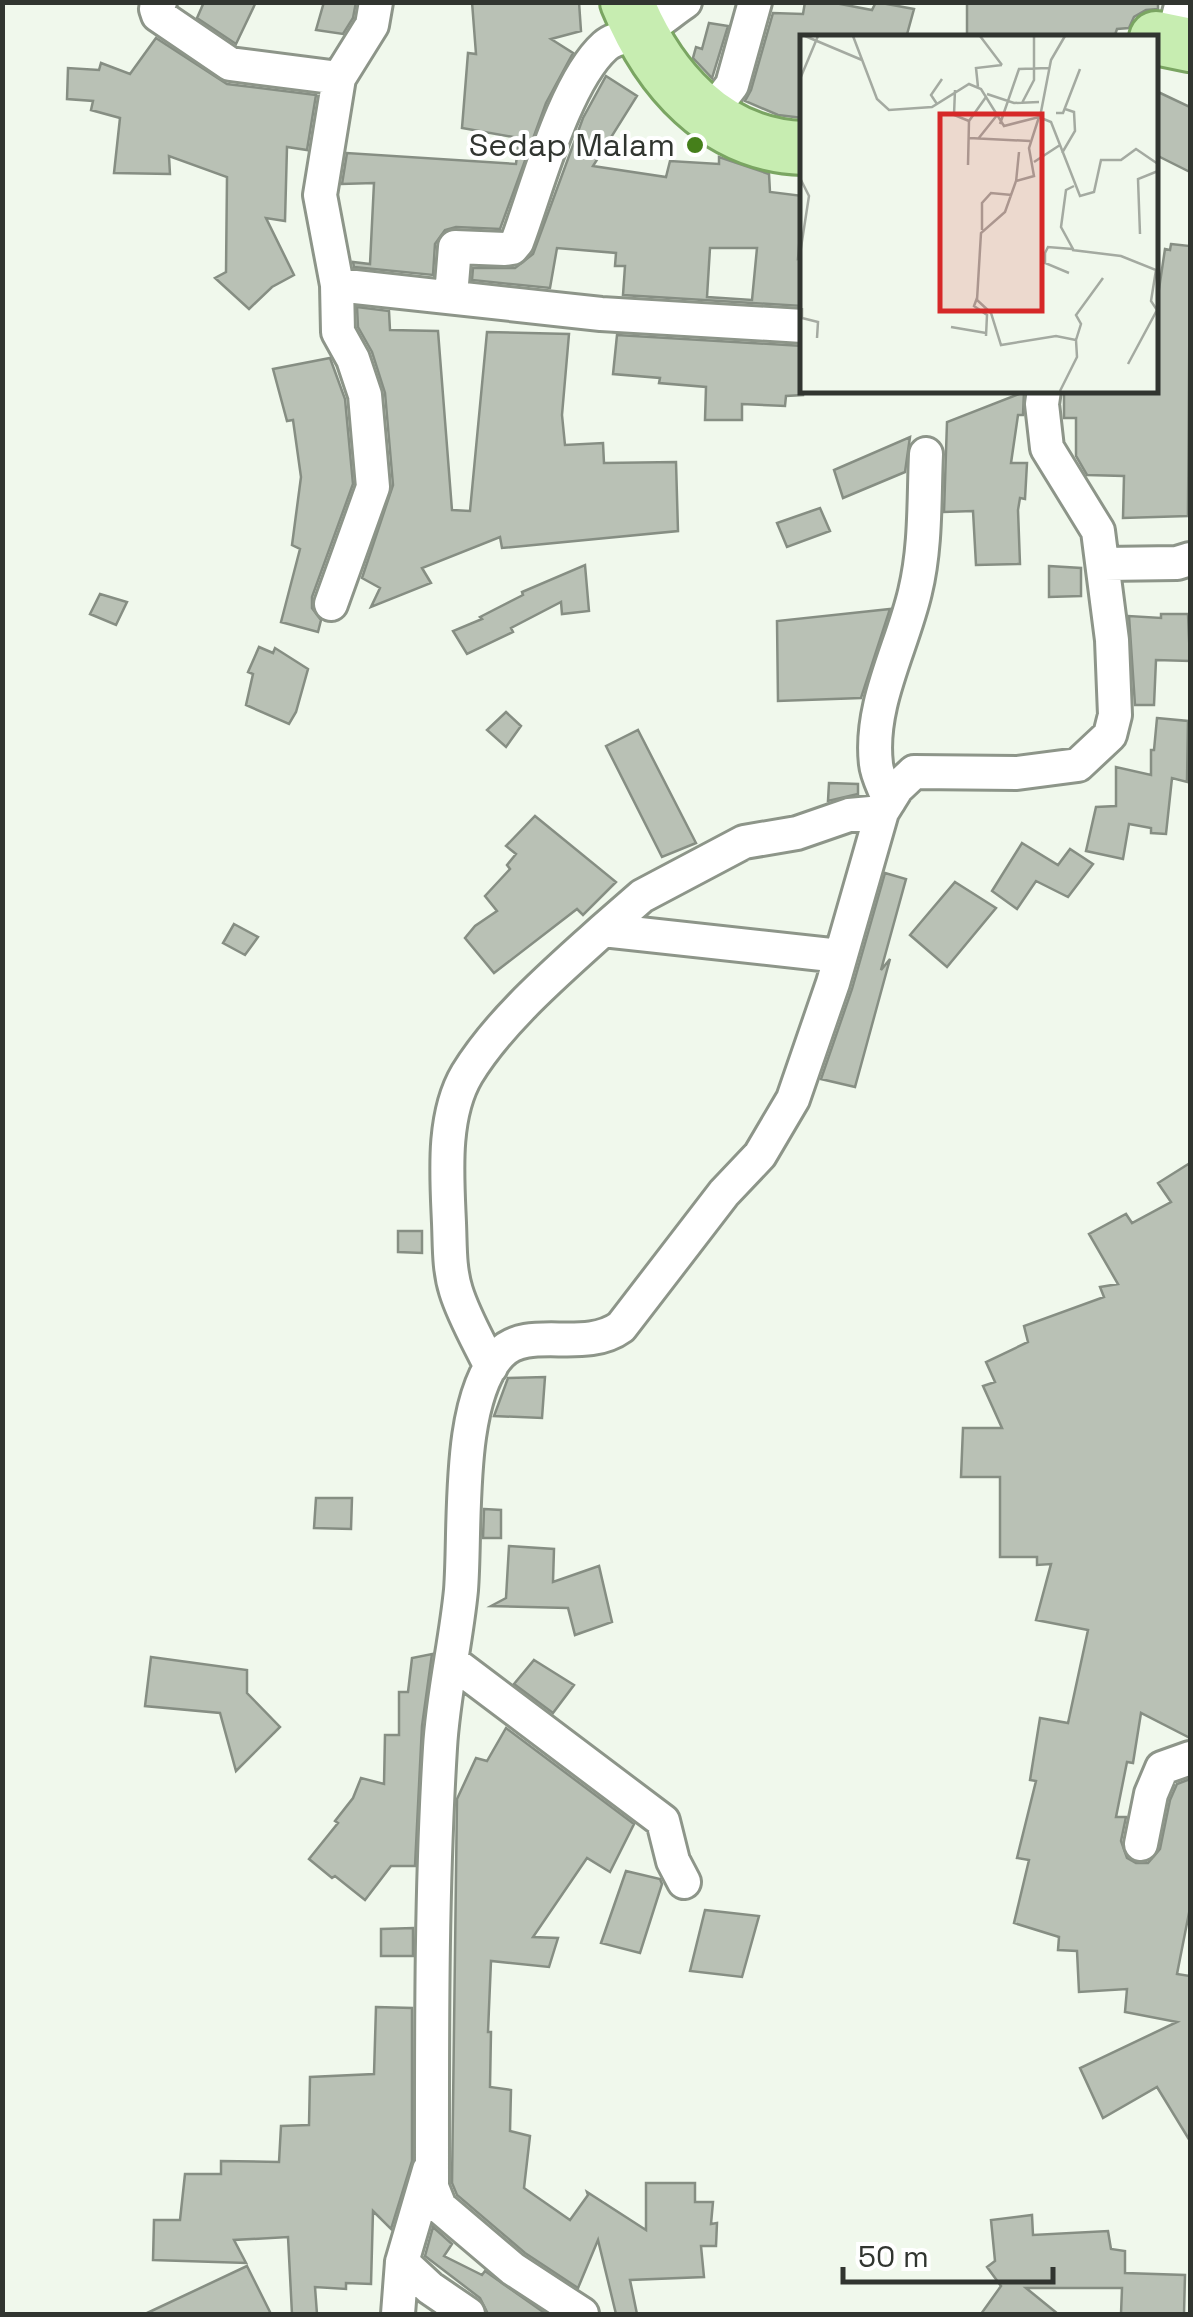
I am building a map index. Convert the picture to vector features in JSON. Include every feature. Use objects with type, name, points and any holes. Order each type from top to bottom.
[{"type":"main road","points":[[633,18],[683,96],[750,138],[800,147]]},
{"type":"street","points":[[160,2],[158,14],[230,64],[340,78]]},
{"type":"street","points":[[330,604],[374,486],[365,396],[353,359],[338,332],[337,285],[320,195],[340,78],[372,25],[376,2]]},
{"type":"street","points":[[450,296],[455,247],[512,248],[518,242],[561,119],[584,74],[607,44],[633,18],[685,2]]},
{"type":"street","points":[[708,115],[732,85],[754,2]]},
{"type":"street","points":[[337,285],[601,314],[800,326]]},
{"type":"street","points":[[582,2314],[513,2269],[440,2207],[432,2187],[431,2054],[440,1744],[461,1590],[475,1402],[499,1355],[522,1340],[607,1338],[621,1327],[724,1193],[760,1155],[793,1099],[886,806],[897,788],[914,772],[1030,772],[1078,765],[1110,735],[1115,715],[1098,531],[1047,448],[1044,392]]},
{"type":"street","points":[[886,806],[876,766],[877,726],[889,672],[916,592],[926,454]]},
{"type":"street","points":[[1104,564],[1190,560]]},
{"type":"street","points":[[492,1367],[456,1292],[450,1266],[445,1175],[452,1122],[466,1076],[566,961],[642,896],[744,842],[797,833],[886,806]]},
{"type":"street","points":[[602,930],[840,956]]},
{"type":"street","points":[[451,1661],[662,1821],[673,1861],[684,1882]]},
{"type":"street","points":[[1141,1844],[1150,1794],[1162,1768],[1190,1758]]},
{"type":"street","points":[[398,2314],[402,2262],[432,2160]]},
{"type":"street","points":[[402,2262],[430,2288],[468,2314]]},
{"type":"building","points":[[204,2],[256,2],[236,44],[197,18]]},
{"type":"building","points":[[324,2],[356,2],[353,18],[343,34],[316,30]]},
{"type":"building","points":[[472,2],[579,2],[581,31],[551,39],[573,53],[546,103],[500,229],[445,230],[435,244],[433,275],[354,267],[353,262],[370,264],[374,183],[342,184],[347,153],[516,164],[519,138],[462,128],[468,53],[476,54]]},
{"type":"building","points":[[805,2],[872,10],[876,2],[914,9],[907,35],[800,35],[800,118],[778,115],[745,101],[773,13],[803,14]]},
{"type":"building","points":[[967,2],[1158,2],[1158,9],[1134,17],[1129,28],[1117,29],[1115,35],[967,35]]},
{"type":"building","points":[[709,23],[728,26],[712,78],[693,58],[696,47],[702,49]]},
{"type":"building","points":[[156,38],[227,84],[316,95],[307,150],[287,147],[285,221],[266,218],[294,275],[272,287],[249,309],[215,278],[226,272],[227,177],[169,156],[170,174],[114,173],[120,118],[91,110],[93,101],[67,99],[68,68],[99,70],[101,63],[130,74]]},
{"type":"building","points":[[606,76],[637,96],[593,166],[666,177],[670,161],[719,164],[719,157],[769,174],[770,192],[800,196],[800,306],[623,295],[625,266],[615,266],[616,253],[557,248],[550,288],[472,280],[473,268],[515,268],[533,254],[583,118]],"holes":[[[710,248],[757,248],[752,300],[707,297]]]},
{"type":"building","points":[[1158,92],[1190,107],[1190,172],[1158,156]]},
{"type":"building","points":[[1171,244],[1190,246],[1188,516],[1123,518],[1124,476],[1087,475],[1076,456],[1076,418],[1064,418],[1064,392],[1158,392],[1158,296],[1165,249],[1170,250]]},
{"type":"building","points":[[357,307],[389,311],[390,330],[438,331],[452,510],[470,511],[487,332],[569,334],[562,415],[565,445],[603,443],[604,463],[676,462],[678,531],[502,548],[500,537],[422,568],[431,583],[371,607],[380,588],[362,578],[393,485],[385,393],[372,352],[358,327]]},
{"type":"building","points":[[617,335],[800,346],[803,395],[786,396],[785,406],[742,404],[742,420],[705,420],[706,387],[613,374]]},
{"type":"building","points":[[330,358],[345,399],[353,484],[312,597],[312,608],[321,620],[318,632],[281,622],[300,549],[292,545],[301,477],[293,420],[287,421],[273,369]]},
{"type":"building","points":[[1024,392],[1023,415],[1018,415],[1011,463],[1027,463],[1025,499],[1020,498],[1018,510],[1020,564],[976,565],[973,511],[944,512],[947,422]]},
{"type":"building","points":[[910,437],[905,472],[843,498],[834,470]]},
{"type":"building","points":[[820,508],[830,531],[787,547],[777,523]]},
{"type":"building","points":[[585,565],[589,611],[562,614],[561,602],[511,628],[513,632],[467,654],[453,631],[482,619],[523,595],[522,592]]},
{"type":"building","points":[[1049,566],[1081,568],[1081,596],[1049,597]]},
{"type":"building","points":[[100,594],[127,602],[116,625],[90,614]]},
{"type":"building","points":[[890,609],[861,698],[778,701],[777,621]]},
{"type":"building","points":[[1161,614],[1188,614],[1190,661],[1156,660],[1154,705],[1135,705],[1129,616],[1161,618]]},
{"type":"building","points":[[259,647],[273,653],[275,648],[308,669],[289,724],[246,705],[253,674],[248,672]]},
{"type":"building","points":[[506,712],[521,726],[506,747],[487,730]]},
{"type":"building","points":[[1157,718],[1188,721],[1187,782],[1172,778],[1166,834],[1129,824],[1123,859],[1086,851],[1096,807],[1116,806],[1116,767],[1151,775]]},
{"type":"building","points":[[638,730],[696,843],[662,857],[606,746]]},
{"type":"building","points":[[829,783],[858,784],[858,794],[828,801]]},
{"type":"building","points":[[535,816],[616,882],[583,915],[577,909],[494,973],[465,938],[497,911],[485,896],[510,869],[507,865],[516,854],[506,846]]},
{"type":"building","points":[[1022,843],[1058,865],[1070,849],[1093,864],[1068,897],[1036,881],[1017,909],[992,891]]},
{"type":"building","points":[[885,873],[906,879],[881,970],[890,959],[855,1087],[821,1079]]},
{"type":"building","points":[[955,882],[996,908],[947,967],[910,935]]},
{"type":"building","points":[[234,924],[258,937],[245,955],[223,943]]},
{"type":"building","points":[[1190,1163],[1190,1738],[1141,1713],[1133,1763],[1127,1762],[1116,1817],[1126,1817],[1121,1841],[1127,1858],[1148,1863],[1160,1849],[1177,1784],[1190,1779],[1190,1908],[1177,1974],[1190,1976],[1190,2141],[1157,2087],[1103,2118],[1080,2068],[1177,2022],[1125,2012],[1127,1989],[1079,1992],[1077,1951],[1058,1950],[1059,1937],[1014,1923],[1029,1860],[1017,1858],[1036,1781],[1030,1780],[1040,1718],[1068,1723],[1088,1630],[1036,1620],[1051,1564],[1037,1565],[1037,1557],[1000,1557],[1000,1477],[961,1477],[963,1428],[1002,1428],[983,1386],[995,1382],[986,1362],[1028,1342],[1024,1326],[1104,1297],[1100,1287],[1118,1284],[1089,1234],[1126,1214],[1132,1223],[1171,1202],[1158,1183]]},
{"type":"building","points":[[398,1231],[422,1231],[422,1253],[398,1252]]},
{"type":"building","points":[[545,1377],[542,1418],[494,1416],[508,1378]]},
{"type":"building","points":[[316,1498],[352,1498],[351,1529],[314,1528]]},
{"type":"building","points":[[484,1509],[501,1510],[501,1538],[483,1538]]},
{"type":"building","points":[[509,1546],[554,1549],[553,1582],[599,1566],[612,1622],[575,1635],[568,1608],[491,1606],[506,1598]]},
{"type":"building","points":[[432,1654],[422,1726],[415,1866],[391,1866],[365,1900],[309,1859],[338,1823],[335,1821],[353,1798],[361,1778],[384,1784],[385,1735],[399,1735],[399,1692],[408,1692],[412,1658]]},
{"type":"building","points":[[151,1657],[247,1670],[247,1693],[280,1727],[236,1771],[220,1713],[145,1706]]},
{"type":"building","points":[[534,1660],[574,1685],[553,1713],[514,1684]]},
{"type":"building","points":[[506,1728],[634,1824],[610,1872],[587,1858],[533,1937],[558,1938],[549,1967],[491,1961],[488,2032],[490,2087],[511,2090],[510,2131],[530,2136],[524,2188],[570,2220],[587,2192],[646,2230],[646,2183],[695,2183],[695,2202],[713,2202],[711,2224],[717,2223],[716,2246],[701,2246],[704,2277],[630,2280],[637,2314],[616,2314],[598,2240],[578,2288],[525,2253],[457,2195],[452,2183],[457,1799],[476,1758],[487,1761]]},
{"type":"building","points":[[626,1871],[660,1879],[662,1884],[640,1953],[601,1943]]},
{"type":"building","points":[[705,1910],[759,1916],[742,1977],[690,1971]]},
{"type":"building","points":[[413,1928],[413,1956],[381,1956],[381,1929]]},
{"type":"building","points":[[376,2007],[412,2008],[412,2161],[391,2229],[373,2211],[371,2284],[346,2283],[346,2289],[315,2287],[317,2314],[292,2314],[288,2237],[234,2240],[246,2263],[153,2260],[154,2220],[180,2220],[185,2174],[221,2174],[221,2161],[279,2162],[281,2126],[309,2125],[310,2077],[374,2074]]},
{"type":"building","points":[[1032,2215],[1033,2235],[1108,2231],[1111,2249],[1125,2251],[1125,2273],[1185,2275],[1184,2314],[1121,2314],[1122,2288],[1026,2288],[1058,2314],[981,2314],[1001,2286],[987,2267],[995,2261],[991,2220]]},
{"type":"building","points":[[433,2227],[452,2244],[444,2256],[482,2275],[485,2271],[546,2314],[488,2314],[480,2298],[425,2256]]},
{"type":"building","points":[[247,2266],[271,2314],[145,2314]]},
{"type":"place","name":"Sedap Malam","points":[[695,145]]}]
